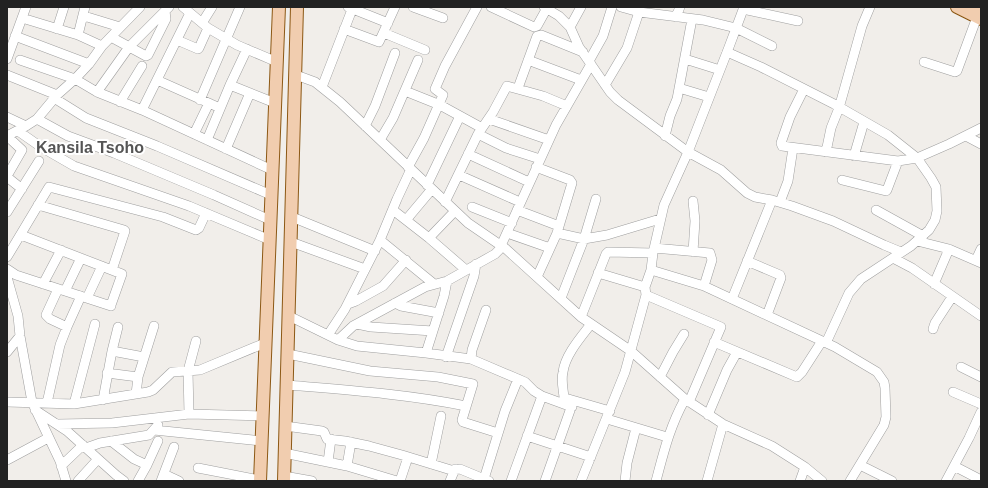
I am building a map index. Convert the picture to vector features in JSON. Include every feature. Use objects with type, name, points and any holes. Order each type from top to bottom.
[{"type":"main road","points":[[260,481],[279,7]]},
{"type":"main road","points":[[284,479],[297,7]]},
{"type":"main road","points":[[957,7],[979,13]]},
{"type":"street","points":[[7,59],[26,7]]},
{"type":"street","points":[[57,29],[64,7]]},
{"type":"street","points":[[22,189],[7,177],[22,150],[7,136],[37,119],[55,97],[75,79],[89,64],[102,46],[140,7]]},
{"type":"street","points":[[177,40],[198,49],[200,48],[205,26],[212,7]]},
{"type":"street","points":[[194,134],[226,38],[240,7]]},
{"type":"street","points":[[344,29],[379,42],[395,7]]},
{"type":"street","points":[[413,7],[443,18]]},
{"type":"street","points":[[328,335],[348,304],[375,251],[409,168],[440,105],[443,95],[435,89],[445,66],[476,9],[466,7]]},
{"type":"street","points":[[491,7],[534,27],[537,26],[546,8],[559,16],[570,27],[577,44],[605,85],[618,100],[688,152],[721,170],[747,193],[755,197],[776,201],[845,225],[901,252]]},
{"type":"street","points":[[570,27],[581,7]]},
{"type":"street","points":[[338,340],[348,329],[395,303],[434,284],[447,280],[495,254],[501,246],[512,223],[529,182],[556,125],[604,36],[612,7]]},
{"type":"street","points":[[621,7],[639,12],[653,11],[676,17],[736,28],[772,46]]},
{"type":"street","points":[[676,17],[680,7]]},
{"type":"street","points":[[826,152],[831,128],[839,108],[862,26],[870,7]]},
{"type":"street","points":[[322,87],[351,8],[388,23]]},
{"type":"street","points":[[583,480],[625,372],[651,270],[653,250],[664,205],[688,152],[743,8],[798,21]]},
{"type":"street","points":[[111,37],[146,56],[148,55],[166,19],[167,9]]},
{"type":"street","points":[[97,92],[129,47],[167,9]]},
{"type":"street","points":[[142,110],[177,40],[185,9],[205,26],[247,49],[277,62]]},
{"type":"street","points":[[78,35],[84,11],[120,27]]},
{"type":"street","points":[[605,85],[627,48],[639,12]]},
{"type":"street","points":[[924,62],[955,72],[957,71],[979,13]]},
{"type":"street","points":[[22,18],[78,35],[102,46]]},
{"type":"street","points":[[665,136],[670,116],[677,99],[692,19]]},
{"type":"street","points":[[384,33],[425,50]]},
{"type":"street","points":[[518,88],[537,36],[541,35],[583,52]]},
{"type":"street","points":[[15,36],[89,64]]},
{"type":"street","points":[[207,140],[247,49]]},
{"type":"street","points":[[714,342],[797,377],[824,342],[854,286],[861,279],[920,239],[929,230],[935,220],[936,211],[936,187],[931,178],[917,158],[888,135],[804,89],[761,67],[727,52]]},
{"type":"street","points":[[365,126],[395,53]]},
{"type":"street","points":[[685,59],[720,70]]},
{"type":"street","points":[[20,60],[75,79],[97,92],[142,110],[272,170]]},
{"type":"street","points":[[380,140],[393,118],[418,60]]},
{"type":"street","points":[[528,60],[581,80]]},
{"type":"street","points":[[120,102],[142,66]]},
{"type":"street","points":[[7,75],[55,97],[86,118],[157,146],[271,195]]},
{"type":"street","points":[[296,75],[311,80],[322,87],[468,223],[501,246],[581,317],[631,351],[687,401],[723,424],[766,442],[805,467],[822,481]]},
{"type":"street","points":[[156,80],[220,108]]},
{"type":"street","points":[[230,85],[275,103]]},
{"type":"street","points":[[445,202],[480,131],[489,119],[508,85],[567,106]]},
{"type":"street","points":[[679,88],[709,97]]},
{"type":"street","points":[[804,89],[790,117],[781,145],[792,148],[898,161],[917,158],[981,128]]},
{"type":"street","points":[[405,91],[440,105],[460,116],[506,148],[570,180],[572,183],[558,230],[537,277]]},
{"type":"street","points":[[226,148],[250,93]]},
{"type":"street","points":[[406,220],[429,187],[460,116]]},
{"type":"street","points":[[7,117],[26,126]]},
{"type":"street","points":[[37,119],[68,136],[114,153],[270,220]]},
{"type":"street","points":[[489,119],[549,140]]},
{"type":"street","points":[[854,156],[864,122]]},
{"type":"street","points":[[18,131],[41,147],[74,166],[189,206],[270,240]]},
{"type":"street","points":[[966,136],[981,144]]},
{"type":"street","points":[[732,299],[747,261],[776,201],[788,181],[792,148]]},
{"type":"street","points":[[468,154],[529,182]]},
{"type":"street","points":[[7,212],[39,161]]},
{"type":"street","points":[[842,180],[887,190],[898,161]]},
{"type":"street","points":[[459,175],[519,206],[558,230],[584,239],[607,235],[660,219]]},
{"type":"street","points":[[7,257],[49,187],[162,217],[196,230],[199,228],[206,213]]},
{"type":"street","points":[[560,298],[584,239],[596,199]]},
{"type":"street","points":[[693,201],[695,221],[693,252]]},
{"type":"street","points":[[38,205],[124,230],[125,231],[112,270]]},
{"type":"street","points":[[472,207],[512,223]]},
{"type":"street","points":[[393,210],[429,238],[466,270]]},
{"type":"street","points":[[876,210],[920,239],[978,261],[981,249]]},
{"type":"street","points":[[429,238],[455,211]]},
{"type":"street","points":[[292,217],[375,251]]},
{"type":"street","points":[[507,233],[550,248]]},
{"type":"street","points":[[7,269],[16,275],[110,306],[112,305],[123,276],[122,274],[21,235]]},
{"type":"street","points":[[380,240],[434,284]]},
{"type":"street","points":[[291,242],[365,269]]},
{"type":"street","points":[[43,284],[61,250]]},
{"type":"street","points":[[581,317],[604,256],[608,252],[653,250],[710,253],[712,260],[704,286]]},
{"type":"street","points":[[934,284],[949,250]]},
{"type":"street","points":[[67,327],[50,319],[46,315],[81,258]]},
{"type":"street","points":[[893,258],[912,268],[981,316]]},
{"type":"street","points":[[348,304],[383,286],[406,260]]},
{"type":"street","points":[[747,261],[780,275],[781,278],[767,315]]},
{"type":"street","points":[[446,356],[474,276],[476,264]]},
{"type":"street","points":[[47,403],[60,345],[67,327],[102,266]]},
{"type":"street","points":[[651,270],[704,286],[824,342],[877,372],[884,382],[886,417],[884,425],[850,481]]},
{"type":"street","points":[[598,273],[646,291],[721,327],[687,401],[677,414],[667,437],[656,481]]},
{"type":"street","points":[[426,353],[447,287],[447,280]]},
{"type":"street","points":[[8,282],[18,316],[20,336],[33,406],[61,466],[66,481]]},
{"type":"street","points":[[934,329],[935,323],[952,297]]},
{"type":"street","points":[[395,303],[401,306],[439,313]]},
{"type":"street","points":[[471,359],[472,350],[486,310]]},
{"type":"street","points":[[289,316],[338,340],[357,346],[471,359],[525,382],[534,391],[542,396],[608,415],[636,428],[667,437]]},
{"type":"street","points":[[74,404],[95,324]]},
{"type":"street","points":[[357,324],[371,327],[433,331]]},
{"type":"street","points":[[573,404],[564,396],[562,379],[564,366],[578,342],[591,324]]},
{"type":"street","points":[[136,394],[138,377],[154,326]]},
{"type":"street","points":[[103,400],[107,373],[118,327]]},
{"type":"street","points":[[660,377],[684,334]]},
{"type":"street","points":[[8,347],[20,336]]},
{"type":"street","points":[[189,414],[188,371],[196,341]]},
{"type":"street","points":[[33,406],[47,403],[74,404],[153,390],[172,372],[200,370],[265,343]]},
{"type":"street","points":[[112,351],[144,357]]},
{"type":"street","points":[[708,415],[727,370],[737,352]]},
{"type":"street","points":[[288,354],[370,371],[438,377],[474,384],[462,418],[463,422],[498,433]]},
{"type":"street","points":[[961,367],[981,377]]},
{"type":"street","points":[[107,373],[138,377]]},
{"type":"street","points":[[285,426],[322,431],[326,434],[326,438],[351,442],[451,470],[460,469],[486,480],[498,433],[518,379]]},
{"type":"street","points":[[286,385],[431,399],[466,406]]},
{"type":"street","points":[[953,392],[981,404]]},
{"type":"street","points":[[7,396],[19,402],[33,406],[58,424],[98,459],[114,478],[124,481]]},
{"type":"street","points":[[511,481],[542,396]]},
{"type":"street","points":[[7,402],[19,402]]},
{"type":"street","points":[[544,481],[573,404]]},
{"type":"street","points":[[946,481],[978,429],[981,412]]},
{"type":"street","points":[[58,424],[112,423],[189,414],[262,416]]},
{"type":"street","points":[[61,466],[84,446],[149,435],[164,416]]},
{"type":"street","points":[[431,464],[441,416]]},
{"type":"street","points":[[708,481],[723,424]]},
{"type":"street","points":[[625,481],[627,463],[636,428]]},
{"type":"street","points":[[154,430],[262,441]]},
{"type":"street","points":[[527,436],[592,457]]},
{"type":"street","points":[[7,460],[48,438]]},
{"type":"street","points":[[328,462],[331,439]]},
{"type":"street","points":[[111,441],[134,459],[148,465]]},
{"type":"street","points":[[138,481],[148,465],[158,441]]},
{"type":"street","points":[[347,466],[351,442]]},
{"type":"street","points":[[174,447],[163,478],[179,481]]},
{"type":"street","points":[[284,453],[347,466],[368,472],[383,479],[397,481]]},
{"type":"street","points":[[400,481],[408,457]]},
{"type":"street","points":[[78,481],[98,459]]},
{"type":"street","points":[[860,465],[889,480]]},
{"type":"street","points":[[954,466],[981,480]]},
{"type":"street","points":[[800,481],[805,467]]},
{"type":"street","points":[[198,468],[260,481]]},
{"type":"street","points":[[450,481],[455,469]]},
{"type":"street","points":[[364,481],[368,472]]},
{"type":"street","points":[[284,479],[312,481]]},
{"type":"district","name":"Kansila Tsoho","points":[[90,147]]}]
